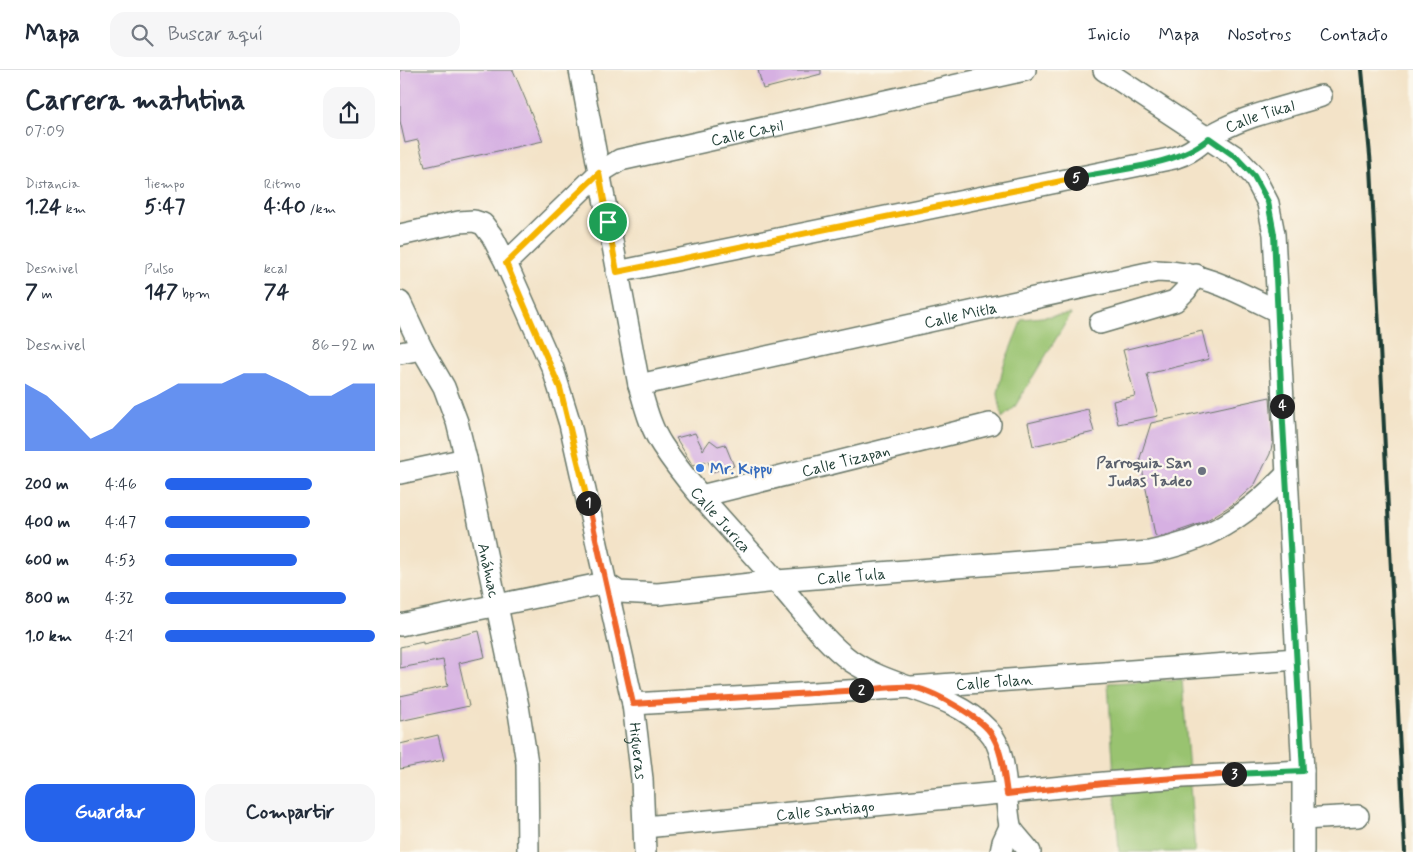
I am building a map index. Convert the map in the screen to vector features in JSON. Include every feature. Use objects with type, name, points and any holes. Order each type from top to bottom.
[{"type":"street","name":"Calle Jurica","points":[[580,70],[639,385],[648,415],[661,444],[701,496],[816,628],[850,660],[876,674],[950,702],[975,717],[990,732],[1001,756],[1010,827]]},
{"type":"street","name":"Calle Capil","points":[[506,263],[599,173],[620,160],[1025,70]]},
{"type":"street","points":[[1104,70],[1236,157],[1254,176],[1268,202],[1274,234],[1285,476],[1297,659],[1303,771],[1303,852]]},
{"type":"street","name":"Calle Tikal","points":[[617,272],[1174,158],[1196,149],[1209,138],[1234,124],[1321,96]]},
{"type":"street","name":"Higueras","points":[[400,236],[459,222],[474,221],[483,224],[492,236],[506,263],[560,388],[570,424],[633,704],[642,779],[645,852]]},
{"type":"street","name":"Calle Mitla","points":[[639,385],[1135,274],[1172,271],[1196,275],[1227,287],[1277,311]]},
{"type":"street","points":[[1100,323],[1175,301],[1186,290],[1196,275]]},
{"type":"street","name":"Anáhuac","points":[[400,302],[422,349],[444,387],[466,459],[518,706],[527,763],[528,852]]},
{"type":"street","points":[[400,353],[422,349]]},
{"type":"street","name":"Calle Tizapan","points":[[701,496],[990,424]]},
{"type":"street","points":[[400,473],[466,459]]},
{"type":"street","name":"Calle Tula","points":[[605,583],[619,592],[641,595],[777,581],[1149,552],[1192,541],[1224,527],[1244,514],[1285,476]]},
{"type":"street","points":[[400,625],[605,583]]},
{"type":"street","name":"Calle Tolan","points":[[633,704],[912,687],[1297,659]]},
{"type":"street","name":"Calle Santiago","points":[[645,827],[1007,794],[1104,783],[1303,771]]},
{"type":"street","points":[[1302,819],[1358,816]]},
{"type":"street","points":[[1001,852],[1010,827]]},
{"type":"street","points":[[1010,827],[1030,852]]},
{"type":"green space","points":[[1071,314],[1014,408],[1002,418],[998,394],[1003,367],[1022,319]]},
{"type":"green space","points":[[1182,679],[1195,852],[1119,852],[1108,683]]},
{"type":"building","points":[[400,70],[513,70],[543,141],[425,167],[418,140],[405,143],[400,121]]},
{"type":"building","points":[[758,70],[821,70],[821,74],[763,89]]},
{"type":"building","points":[[1202,331],[1209,359],[1147,374],[1158,416],[1118,424],[1113,401],[1135,396],[1123,350]]},
{"type":"building","name":"Parroquia San Judas Tadeo","points":[[1270,397],[1273,441],[1270,454],[1255,484],[1232,505],[1202,523],[1167,535],[1158,537],[1155,535],[1140,458],[1151,423]]},
{"type":"building","points":[[1088,409],[1094,432],[1033,446],[1028,423]]},
{"type":"building","points":[[695,433],[703,450],[710,440],[718,446],[725,444],[734,466],[712,472],[708,461],[693,466],[676,438]]},
{"type":"building","points":[[479,631],[485,657],[459,663],[469,706],[400,721],[400,696],[448,686],[443,660],[400,668],[400,647],[423,642],[423,644]]},
{"type":"building","points":[[438,735],[444,760],[400,769],[400,744]]},
{"type":"railway","points":[[1362,70],[1371,166],[1405,852]]},
{"type":"place","name":"Mr. Kippu","points":[[700,468]]},
{"type":"place","name":"Parroquia San Judas Tadeo","points":[[1202,471]]},
{"type":"route","points":[[1209,138],[1236,157],[1254,176],[1268,202],[1274,234],[1285,476],[1303,771],[1104,783],[1007,794],[1001,756],[990,732],[975,717],[950,702],[912,687],[633,704],[570,424],[560,388],[553,368],[506,263],[599,173],[608,222],[617,272],[1174,158],[1196,149],[1209,138]]}]
